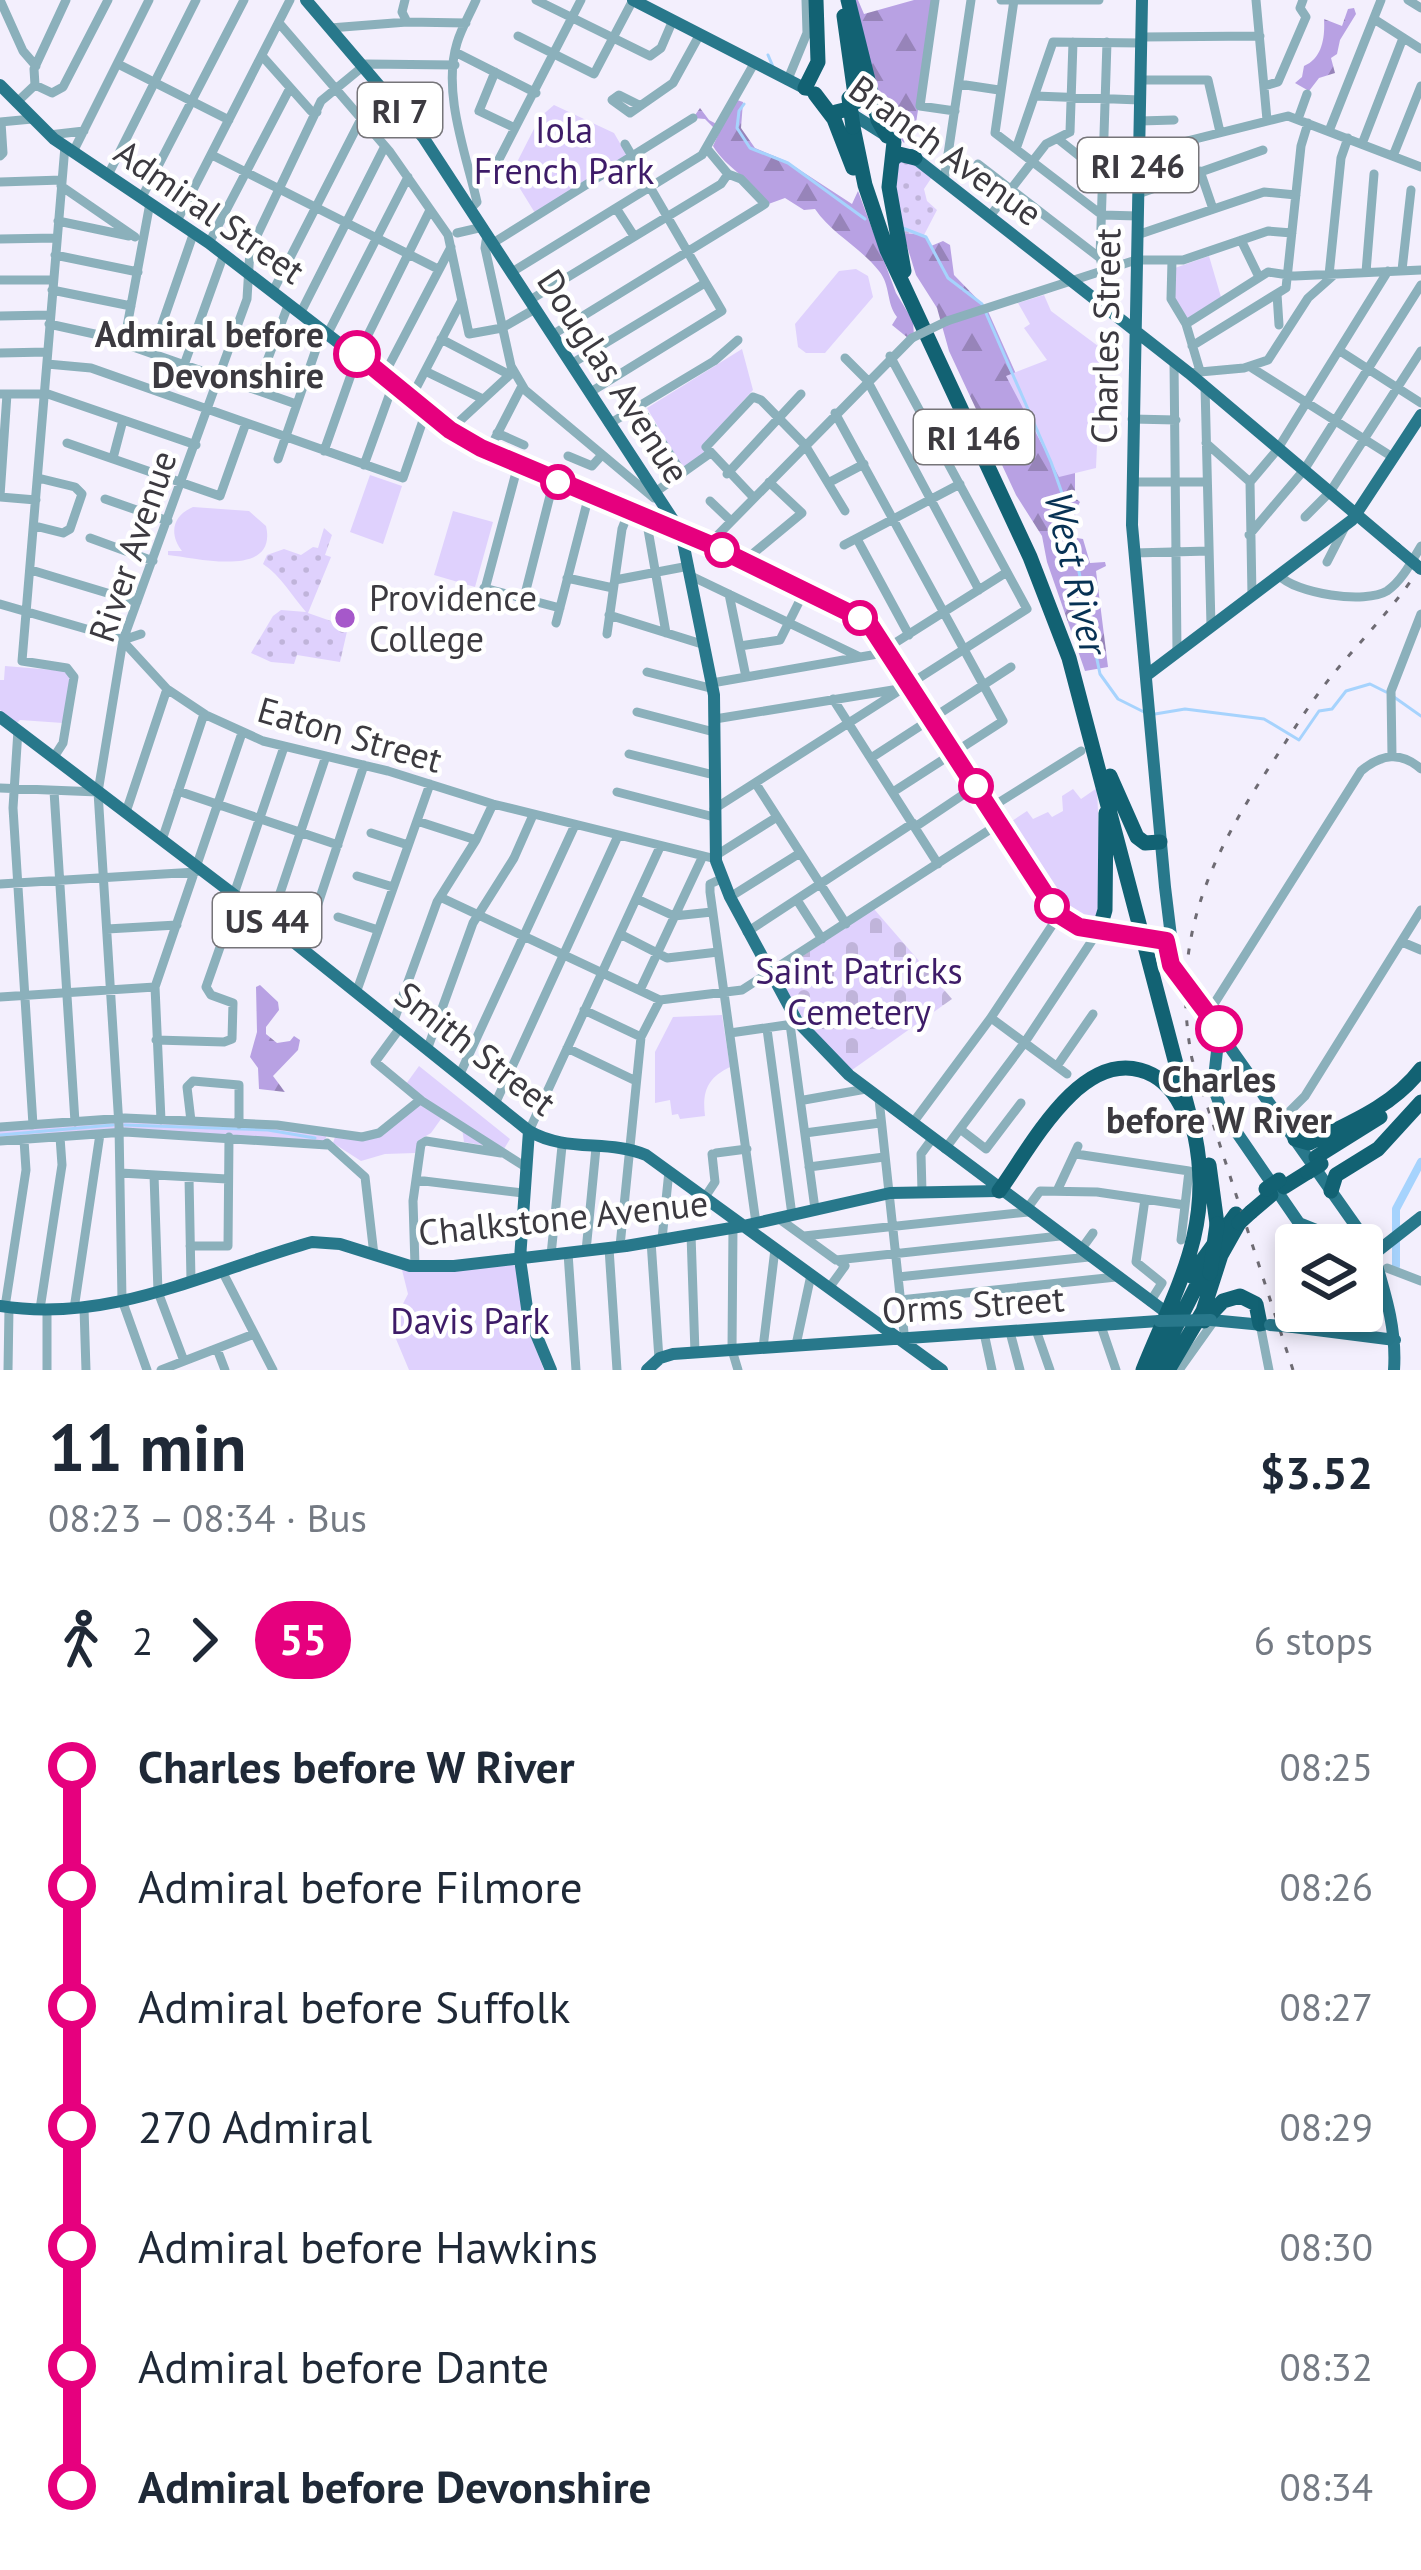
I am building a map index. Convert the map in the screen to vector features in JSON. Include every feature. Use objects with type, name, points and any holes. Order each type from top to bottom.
[{"type":"highway","points":[[816,0],[818,62],[810,91],[854,114],[899,154],[915,158]]},
{"type":"highway","name":"RI 146","points":[[841,0],[854,114],[879,231],[1041,582],[1073,671],[1104,772],[1195,1167],[1201,1207],[1193,1249],[1155,1370]]},
{"type":"highway","name":"RI 146","points":[[854,114],[877,203],[904,274],[1058,607],[1198,1119],[1214,1189],[1216,1224],[1210,1273],[1155,1370]]},
{"type":"highway","points":[[891,146],[889,187],[904,274]]},
{"type":"highway","points":[[1104,772],[1137,837],[1144,843],[1160,842]]},
{"type":"highway","points":[[1101,930],[1104,772]]},
{"type":"highway","points":[[1004,1194],[1016,1168],[1076,1088],[1099,1072],[1123,1067],[1148,1072],[1174,1093],[1195,1167]]},
{"type":"highway","points":[[1295,1139],[1307,1144],[1380,1107],[1421,1073]]},
{"type":"highway","points":[[1155,1370],[1194,1270],[1244,1213],[1380,1118],[1421,1073]]},
{"type":"highway","points":[[1312,1164],[1384,1126],[1421,1092]]},
{"type":"highway","points":[[1331,1191],[1336,1175],[1378,1149],[1421,1102]]},
{"type":"highway","points":[[1183,1346],[1244,1213]]},
{"type":"highway","points":[[1155,1370],[1229,1298],[1254,1302],[1265,1325]]},
{"type":"main road","name":"Douglas Avenue","points":[[306,0],[422,136],[681,532]]},
{"type":"main road","name":"Branch Avenue","points":[[633,0],[810,91]]},
{"type":"main road","name":"Charles Street","points":[[1142,0],[1132,482],[1134,554],[1165,887],[1156,937]]},
{"type":"main road","name":"Admiral Street","points":[[0,85],[49,135],[224,254],[450,430],[488,452],[681,532],[697,544],[744,561],[868,622],[904,685],[932,717],[1059,915]]},
{"type":"main road","name":"Branch Avenue","points":[[915,158],[1174,362],[1195,372],[1357,521],[1421,569]]},
{"type":"main road","points":[[1147,675],[1357,521],[1421,415]]},
{"type":"main road","points":[[697,544],[690,571],[713,686],[715,725],[711,857],[794,1023],[866,1089],[1156,1312],[1275,1326]]},
{"type":"main road","name":"Smith Street","points":[[0,717],[240,898],[529,1131],[562,1146],[630,1149],[669,1171],[942,1370]]},
{"type":"main road","name":"Charles Street","points":[[1165,887],[1156,937],[1352,1224]]},
{"type":"main road","points":[[1059,915],[1072,925],[1156,937]]},
{"type":"main road","name":"RI 246","points":[[1208,1016],[1218,1037],[1213,1087],[1220,1109],[1302,1224]]},
{"type":"main road","points":[[1217,1055],[1226,1050],[1236,1055]]},
{"type":"main road","points":[[529,1131],[520,1259],[528,1315],[551,1370]]},
{"type":"main road","name":"Chalkstone Avenue","points":[[5,1307],[80,1309],[123,1303],[312,1242],[331,1242],[415,1266],[520,1259],[744,1225],[890,1192],[1004,1194]]},
{"type":"main road","points":[[1349,1216],[1350,1224]]},
{"type":"main road","points":[[1383,1253],[1421,1217]]},
{"type":"main road","points":[[1383,1240],[1396,1237]]},
{"type":"main road","points":[[1383,1285],[1394,1337],[1394,1370]]},
{"type":"main road","points":[[1383,1323],[1388,1299]]},
{"type":"main road","name":"Orms Street","points":[[658,1359],[796,1345],[1101,1326],[1138,1322],[1156,1312]]},
{"type":"main road","points":[[1343,1332],[1394,1337]]},
{"type":"main road","points":[[1372,1332],[1394,1337]]},
{"type":"main road","points":[[647,1370],[658,1359]]},
{"type":"street","points":[[0,0],[35,66]]},
{"type":"street","points":[[16,103],[35,85],[35,66],[66,0]]},
{"type":"street","points":[[35,85],[52,93],[63,87],[108,0]]},
{"type":"street","points":[[53,757],[63,743],[74,677],[67,668],[24,663],[62,183],[69,149],[84,131],[149,0]]},
{"type":"street","points":[[109,175],[196,0]]},
{"type":"street","points":[[124,344],[146,200],[244,0]]},
{"type":"street","points":[[177,221],[290,0]]},
{"type":"street","points":[[405,0],[406,22]]},
{"type":"street","points":[[471,208],[477,202],[456,109],[454,65],[476,0]]},
{"type":"street","points":[[536,0],[650,56],[656,54],[673,20]]},
{"type":"street","points":[[495,167],[581,0]]},
{"type":"street","points":[[518,36],[595,73],[633,0]]},
{"type":"street","points":[[778,74],[807,32],[806,0]]},
{"type":"street","points":[[935,0],[920,107],[955,111]]},
{"type":"street","points":[[944,181],[971,0]]},
{"type":"street","points":[[1001,0],[1099,0]]},
{"type":"street","points":[[1256,0],[1267,120]]},
{"type":"street","points":[[1264,86],[1277,84],[1306,15],[1300,8],[1303,0]]},
{"type":"street","points":[[1329,131],[1381,0]]},
{"type":"street","points":[[1408,0],[1421,8]]},
{"type":"street","points":[[1014,1],[994,131],[1102,215],[1138,216]]},
{"type":"street","points":[[1374,19],[1421,49]]},
{"type":"street","points":[[279,23],[385,146],[448,235],[469,334],[502,328],[634,236],[721,184],[728,174]]},
{"type":"street","points":[[330,28],[466,23]]},
{"type":"street","points":[[639,105],[673,83],[700,34]]},
{"type":"street","points":[[1016,149],[1053,42],[1260,35]]},
{"type":"street","points":[[1362,144],[1403,38]]},
{"type":"street","points":[[990,216],[1046,145],[1070,132],[1072,42]]},
{"type":"street","points":[[1105,272],[1100,258],[1107,42]]},
{"type":"street","points":[[455,52],[536,93]]},
{"type":"street","points":[[263,57],[317,112]]},
{"type":"street","points":[[512,272],[708,150],[755,62]]},
{"type":"street","points":[[118,64],[229,120]]},
{"type":"street","points":[[362,66],[454,65]]},
{"type":"street","name":"River Avenue","points":[[147,1370],[123,1303],[119,1132],[98,792],[123,640],[247,298],[250,250],[321,101],[362,66]]},
{"type":"street","points":[[495,72],[479,111],[515,128]]},
{"type":"street","points":[[1141,80],[1208,80],[1220,132]]},
{"type":"street","points":[[958,84],[999,90]]},
{"type":"street","points":[[1393,156],[1421,86]]},
{"type":"street","points":[[209,243],[290,88]]},
{"type":"street","points":[[1192,346],[1286,288],[1307,94]]},
{"type":"street","points":[[1035,96],[1140,100]]},
{"type":"street","points":[[273,291],[361,118]]},
{"type":"street","points":[[457,233],[488,235],[693,118]]},
{"type":"street","points":[[2,156],[1,122],[32,119]]},
{"type":"street","points":[[1140,122],[1174,120]]},
{"type":"street","points":[[1139,153],[1267,120],[1303,121],[1421,167]]},
{"type":"street","points":[[49,135],[84,131]]},
{"type":"street","points":[[1172,260],[1171,298],[1186,324],[1195,372],[1250,367],[1275,354],[1310,295],[1332,274],[1341,158],[1348,138]]},
{"type":"street","points":[[1058,139],[1103,173],[1138,175]]},
{"type":"street","points":[[589,393],[722,311],[626,144]]},
{"type":"street","points":[[301,313],[385,146]]},
{"type":"street","points":[[552,334],[765,204],[741,179],[728,174],[708,150]]},
{"type":"street","points":[[1138,194],[1263,151]]},
{"type":"street","points":[[212,155],[438,269]]},
{"type":"street","points":[[978,164],[1100,258]]},
{"type":"street","points":[[1200,171],[1213,209]]},
{"type":"street","points":[[1366,272],[1374,174]]},
{"type":"street","points":[[278,459],[326,331],[408,177]]},
{"type":"street","points":[[0,179],[62,183],[139,238]]},
{"type":"street","points":[[1402,270],[1411,190]]},
{"type":"street","points":[[1137,235],[1264,192],[1296,195]]},
{"type":"street","points":[[616,208],[634,236]]},
{"type":"street","points":[[324,451],[358,355],[430,210]]},
{"type":"street","points":[[58,221],[139,238]]},
{"type":"street","points":[[697,544],[731,521],[911,338],[946,321],[1136,260],[1172,260],[1270,231],[1292,233]]},
{"type":"street","points":[[152,353],[194,232]]},
{"type":"street","points":[[488,235],[485,248],[512,373],[522,386],[656,497],[709,454]]},
{"type":"street","points":[[0,239],[56,238]]},
{"type":"street","points":[[1241,240],[1259,277]]},
{"type":"street","points":[[364,465],[389,378],[451,247]]},
{"type":"street","points":[[184,364],[224,254]]},
{"type":"street","points":[[56,255],[137,272]]},
{"type":"street","points":[[1186,324],[1268,272],[1421,270]]},
{"type":"street","points":[[1252,596],[1250,482],[1278,448],[1388,271]]},
{"type":"street","points":[[0,280],[53,285],[131,306]]},
{"type":"street","points":[[571,364],[705,283]]},
{"type":"street","points":[[1249,535],[1304,470],[1421,285]]},
{"type":"street","points":[[1277,294],[1280,325]]},
{"type":"street","points":[[412,396],[462,299]]},
{"type":"street","points":[[256,391],[289,303]]},
{"type":"street","points":[[0,316],[50,320],[296,404]]},
{"type":"street","points":[[441,339],[512,373]]},
{"type":"street","points":[[609,424],[714,361],[738,340]]},
{"type":"street","points":[[1340,351],[1421,403]]},
{"type":"street","points":[[1305,517],[1330,492],[1421,351]]},
{"type":"street","points":[[0,352],[47,352]]},
{"type":"street","points":[[617,792],[714,813],[1027,609],[890,356]]},
{"type":"street","points":[[845,358],[867,380],[979,590]]},
{"type":"street","points":[[1174,362],[1178,652]]},
{"type":"street","points":[[46,364],[91,368],[403,478],[427,410]]},
{"type":"street","points":[[1250,367],[1394,458]]},
{"type":"street","points":[[425,370],[482,399]]},
{"type":"street","points":[[450,430],[512,373]]},
{"type":"street","points":[[488,452],[522,386]]},
{"type":"street","points":[[1205,386],[1211,626]]},
{"type":"street","points":[[36,500],[0,497],[3,394],[44,393],[196,446]]},
{"type":"street","points":[[727,474],[801,394]]},
{"type":"street","points":[[754,498],[709,454],[707,445],[753,398],[761,400],[805,445],[844,512]]},
{"type":"street","points":[[639,407],[682,473]]},
{"type":"street","points":[[836,413],[1003,721],[892,792]]},
{"type":"street","points":[[113,458],[123,419]]},
{"type":"street","points":[[1132,419],[1176,419]]},
{"type":"street","points":[[67,443],[220,496],[246,423]]},
{"type":"street","points":[[497,434],[524,445]]},
{"type":"street","points":[[1206,443],[1250,482]]},
{"type":"street","points":[[568,456],[592,466],[601,456]]},
{"type":"street","points":[[828,483],[864,464]]},
{"type":"street","points":[[479,603],[518,465]]},
{"type":"street","points":[[34,526],[63,533],[70,529],[82,494],[38,478]]},
{"type":"street","points":[[524,598],[554,480]]},
{"type":"street","points":[[744,561],[802,513],[769,482]]},
{"type":"street","points":[[1132,482],[1207,482]]},
{"type":"street","points":[[844,545],[960,484]]},
{"type":"street","points":[[556,622],[589,495]]},
{"type":"street","points":[[105,499],[168,521]]},
{"type":"street","points":[[710,501],[731,521]]},
{"type":"street","points":[[607,634],[628,511]]},
{"type":"street","points":[[646,518],[666,632]]},
{"type":"street","points":[[1327,562],[1357,521]]},
{"type":"street","points":[[90,538],[153,561]]},
{"type":"street","points":[[856,538],[909,634]]},
{"type":"street","points":[[1279,575],[1295,587],[1370,597],[1394,585],[1421,546]]},
{"type":"street","points":[[1134,554],[1209,551]]},
{"type":"street","points":[[32,570],[137,602]]},
{"type":"street","points":[[568,578],[614,584],[657,572],[690,571],[860,657]]},
{"type":"street","points":[[647,672],[713,686],[888,650],[1007,572]]},
{"type":"street","points":[[484,588],[560,608]]},
{"type":"street","points":[[740,646],[780,640],[805,590]]},
{"type":"street","points":[[729,594],[746,677]]},
{"type":"street","points":[[0,604],[123,640],[141,634],[129,624]]},
{"type":"street","points":[[1392,756],[1390,694],[1421,614]]},
{"type":"street","points":[[609,615],[705,645]]},
{"type":"street","name":"Eaton Street","points":[[123,640],[167,689],[242,733],[493,804],[711,857]]},
{"type":"street","points":[[871,758],[1011,667]]},
{"type":"street","points":[[637,712],[715,725],[904,685]]},
{"type":"street","points":[[126,812],[167,689]]},
{"type":"street","points":[[833,698],[938,864]]},
{"type":"street","points":[[162,840],[204,714]]},
{"type":"street","points":[[18,730],[14,789],[17,884],[33,1125]]},
{"type":"street","points":[[161,1120],[155,987],[242,733]]},
{"type":"street","points":[[156,1040],[232,1039],[233,1004],[206,987],[240,898],[284,747]]},
{"type":"street","points":[[990,808],[1081,751]]},
{"type":"street","points":[[629,754],[714,775]]},
{"type":"street","points":[[270,923],[326,756]]},
{"type":"street","points":[[1208,1016],[1348,788],[1370,764],[1392,756],[1421,769]]},
{"type":"street","points":[[303,949],[364,765]]},
{"type":"street","points":[[356,993],[430,784]]},
{"type":"street","points":[[756,784],[846,924]]},
{"type":"street","points":[[747,932],[976,786]]},
{"type":"street","points":[[0,788],[98,792]]},
{"type":"street","points":[[54,791],[75,1122]]},
{"type":"street","points":[[178,791],[338,845]]},
{"type":"street","points":[[493,804],[440,897],[396,1025],[370,1062],[524,1166]]},
{"type":"street","points":[[427,1050],[477,914],[514,858],[533,814]]},
{"type":"street","points":[[640,990],[674,916],[711,857],[778,818]]},
{"type":"street","points":[[417,821],[476,840]]},
{"type":"street","points":[[440,897],[660,1000],[742,990],[1000,824]]},
{"type":"street","points":[[459,1076],[575,825]]},
{"type":"street","points":[[370,832],[408,845]]},
{"type":"street","points":[[495,1104],[618,836]]},
{"type":"street","points":[[529,1131],[661,847]]},
{"type":"street","points":[[730,897],[800,853]]},
{"type":"street","points":[[0,884],[197,870]]},
{"type":"street","points":[[357,876],[393,887]]},
{"type":"street","points":[[721,879],[710,884],[712,911],[747,1149],[732,1350],[738,1370]]},
{"type":"street","points":[[637,899],[674,916],[712,911]]},
{"type":"street","points":[[797,900],[822,939]]},
{"type":"street","points":[[1281,1120],[1306,1096],[1421,910]]},
{"type":"street","points":[[912,1124],[991,1018],[1059,915]]},
{"type":"street","points":[[338,917],[378,930]]},
{"type":"street","points":[[106,929],[177,925]]},
{"type":"street","points":[[945,1149],[1101,930]]},
{"type":"street","points":[[620,934],[668,958],[718,952]]},
{"type":"street","points":[[1402,942],[1421,950]]},
{"type":"street","points":[[0,997],[155,987]]},
{"type":"street","points":[[617,1370],[615,1247],[641,1037],[660,1000]]},
{"type":"street","points":[[584,1010],[641,1037]]},
{"type":"street","points":[[991,1018],[1063,1073],[1093,1014]]},
{"type":"street","points":[[730,1033],[794,1023],[814,1209]]},
{"type":"street","points":[[767,1029],[785,1216],[844,1266],[829,1288]]},
{"type":"street","points":[[567,1048],[636,1081]]},
{"type":"street","points":[[968,1048],[982,1058]]},
{"type":"street","points":[[948,1076],[960,1084]]},
{"type":"street","points":[[191,1121],[188,1084],[214,1082],[239,1085],[239,1124]]},
{"type":"street","points":[[804,1100],[866,1089]]},
{"type":"street","points":[[879,1099],[903,1340]]},
{"type":"street","points":[[0,1127],[118,1118],[362,1137],[380,1133],[420,1100]]},
{"type":"street","points":[[930,1100],[942,1108]]},
{"type":"street","points":[[960,1129],[986,1149],[1021,1102]]},
{"type":"street","points":[[805,1133],[880,1123]]},
{"type":"street","points":[[327,1145],[328,1131]]},
{"type":"street","points":[[0,1141],[119,1132],[327,1145],[365,1177],[374,1255]]},
{"type":"street","points":[[86,1370],[80,1309],[100,1134]]},
{"type":"street","points":[[47,1370],[43,1309],[62,1166],[60,1137]]},
{"type":"street","points":[[190,1246],[228,1246],[229,1137]]},
{"type":"street","points":[[922,1192],[921,1155],[932,1139]]},
{"type":"street","points":[[8,1370],[5,1307],[26,1170],[24,1140]]},
{"type":"street","points":[[415,1266],[416,1180],[423,1141],[501,1153]]},
{"type":"street","points":[[551,1255],[562,1146]]},
{"type":"street","points":[[586,1251],[596,1148]]},
{"type":"street","points":[[705,1197],[716,1182],[714,1153],[747,1149]]},
{"type":"street","points":[[1057,1191],[1077,1150],[1195,1167],[1180,1240]]},
{"type":"street","points":[[809,1167],[884,1156]]},
{"type":"street","points":[[658,1359],[656,1240],[669,1171]]},
{"type":"street","points":[[120,1173],[227,1179]]},
{"type":"street","points":[[154,1175],[158,1292],[184,1361]]},
{"type":"street","points":[[189,1177],[191,1281]]},
{"type":"street","points":[[416,1180],[524,1192]]},
{"type":"street","points":[[804,1236],[1027,1211],[1040,1191],[1184,1205]]},
{"type":"street","points":[[1145,1199],[1136,1262],[1162,1283],[1156,1312]]},
{"type":"street","points":[[898,1277],[1084,1254],[1093,1233]]},
{"type":"street","points":[[691,1234],[695,1353]]},
{"type":"street","points":[[837,1260],[1060,1236]]},
{"type":"street","points":[[763,1348],[776,1249]]},
{"type":"street","points":[[568,1253],[576,1370]]},
{"type":"street","points":[[1383,1263],[1421,1281]]},
{"type":"street","points":[[222,1271],[273,1370]]},
{"type":"street","points":[[796,1345],[811,1275]]},
{"type":"street","points":[[900,1300],[1116,1277]]},
{"type":"street","points":[[1179,1370],[1213,1320]]},
{"type":"street","points":[[1265,1325],[1269,1370]]},
{"type":"street","points":[[1101,1326],[1116,1370]]},
{"type":"street","points":[[1036,1330],[1050,1370]]},
{"type":"street","points":[[1010,1332],[1020,1370]]},
{"type":"street","points":[[984,1333],[992,1370]]},
{"type":"street","points":[[160,1370],[254,1334]]},
{"type":"street","points":[[217,1349],[225,1370]]},
{"type":"green space","points":[[851,0],[858,0],[864,14],[914,0],[935,0],[916,123],[904,143],[882,118]]},
{"type":"green space","points":[[1354,8],[1356,14],[1331,58],[1335,73],[1319,78],[1309,91],[1295,83],[1319,52],[1324,19],[1342,26],[1348,9]]},
{"type":"green space","points":[[737,100],[743,102],[741,128],[755,148],[786,161],[852,204],[858,191],[896,293],[913,321],[914,336],[908,338],[892,325],[897,317],[883,277],[871,262],[815,209],[804,210],[785,198],[763,206],[758,191],[713,146],[719,133],[705,119],[693,118],[700,108],[722,127]]},
{"type":"green space","name":"Iola French Park","points":[[554,105],[614,133],[628,157],[535,213],[511,174],[540,117]]},
{"type":"green space","points":[[898,153],[934,174],[924,189],[927,201],[937,210],[924,235],[901,233],[894,205]]},
{"type":"green space","points":[[903,233],[924,235],[931,246],[943,241],[950,245],[954,275],[987,309],[1016,374],[1075,471],[1075,498],[1080,502],[1075,511],[1077,538],[1083,539],[1090,563],[1105,562],[1106,566],[1096,571],[1108,667],[1085,671],[1042,536],[1016,495],[949,351],[937,308],[916,275]]},
{"type":"green space","points":[[1209,256],[1221,297],[1187,319],[1174,299],[1175,268]]},
{"type":"green space","points":[[856,269],[868,276],[873,297],[825,353],[806,353],[798,347],[795,324],[839,271]]},
{"type":"green space","points":[[1044,295],[1051,311],[1098,346],[1110,407],[1098,422],[1096,468],[1059,477],[1006,376],[1047,360],[1024,328],[1030,324],[1018,303]]},
{"type":"green space","points":[[742,349],[753,390],[704,444],[707,457],[684,471],[647,408]]},
{"type":"green space","points":[[370,475],[402,486],[383,544],[350,532]]},
{"type":"green space","points":[[193,507],[249,511],[266,526],[266,543],[260,553],[232,562],[168,555],[168,551],[182,551],[175,526]]},
{"type":"green space","points":[[453,511],[493,522],[475,587],[434,575]]},
{"type":"green space","points":[[324,528],[332,535],[325,555],[331,557],[308,613],[348,627],[340,662],[297,655],[294,664],[271,662],[251,653],[281,610],[306,612],[263,564],[267,555],[284,549],[301,555],[318,548]]},
{"type":"green space","points":[[5,666],[66,671],[70,677],[63,723],[17,723],[0,710]]},
{"type":"green space","points":[[1097,788],[1097,924],[1080,919],[1053,899],[1006,825],[1027,811],[1033,819],[1048,812],[1052,817],[1063,811],[1062,796],[1073,789],[1081,799]]},
{"type":"green space","name":"Saint Patricks Cemetery","points":[[874,909],[952,999],[852,1070],[808,1026],[775,974]]},
{"type":"green space","points":[[260,985],[278,1002],[279,1010],[266,1034],[277,1043],[294,1036],[300,1040],[298,1050],[273,1076],[285,1092],[259,1089],[258,1068],[250,1057],[257,1032],[256,987]]},
{"type":"green space","points":[[722,1015],[730,1067],[708,1087],[705,1116],[680,1119],[672,1115],[670,1100],[655,1103],[655,1052],[673,1017]]},
{"type":"green space","points":[[419,1066],[510,1139],[504,1149],[464,1142],[462,1128],[441,1119],[419,1140],[415,1153],[361,1161],[333,1143],[335,1137],[361,1140],[420,1105],[406,1084]]},
{"type":"green space","points":[[118,1118],[328,1131],[324,1144],[119,1132],[0,1140],[0,1127]]},
{"type":"green space","name":"Davis Park","points":[[513,1265],[522,1313],[544,1370],[409,1370],[391,1327],[408,1294],[402,1270]]},
{"type":"waterway","name":"West River","points":[[768,55],[774,69]]},
{"type":"waterway","name":"West River","points":[[744,104],[737,128],[750,148],[788,163],[865,219]]},
{"type":"waterway","name":"West River","points":[[900,227],[926,237],[948,278],[982,304],[1064,499],[1100,674],[1118,699],[1146,713]]},
{"type":"waterway","name":"West River","points":[[1155,714],[1185,709],[1264,719],[1299,740],[1319,711],[1332,709],[1346,691],[1370,684],[1386,692]]},
{"type":"waterway","name":"West River","points":[[1394,697],[1421,716]]},
{"type":"waterway","points":[[0,1135],[113,1125]]},
{"type":"waterway","points":[[125,1125],[268,1130],[315,1138]]},
{"type":"waterway","points":[[1396,1266],[1396,1209],[1421,1162]]},
{"type":"railway","points":[[1293,1370],[1192,1059],[1186,1016],[1191,936],[1215,864],[1253,793],[1318,694],[1421,566]]},
{"type":"bus line","name":"55","points":[[357,354],[450,430],[481,448],[709,544],[868,622],[1058,914],[1079,927],[1166,941],[1171,965],[1219,1029]]},
{"type":"place","name":"Admiral before Devonshire","points":[[357,354]]},
{"type":"place","name":"Providence College","points":[[345,618]]},
{"type":"place","name":"Charles before W River","points":[[1219,1029]]}]
